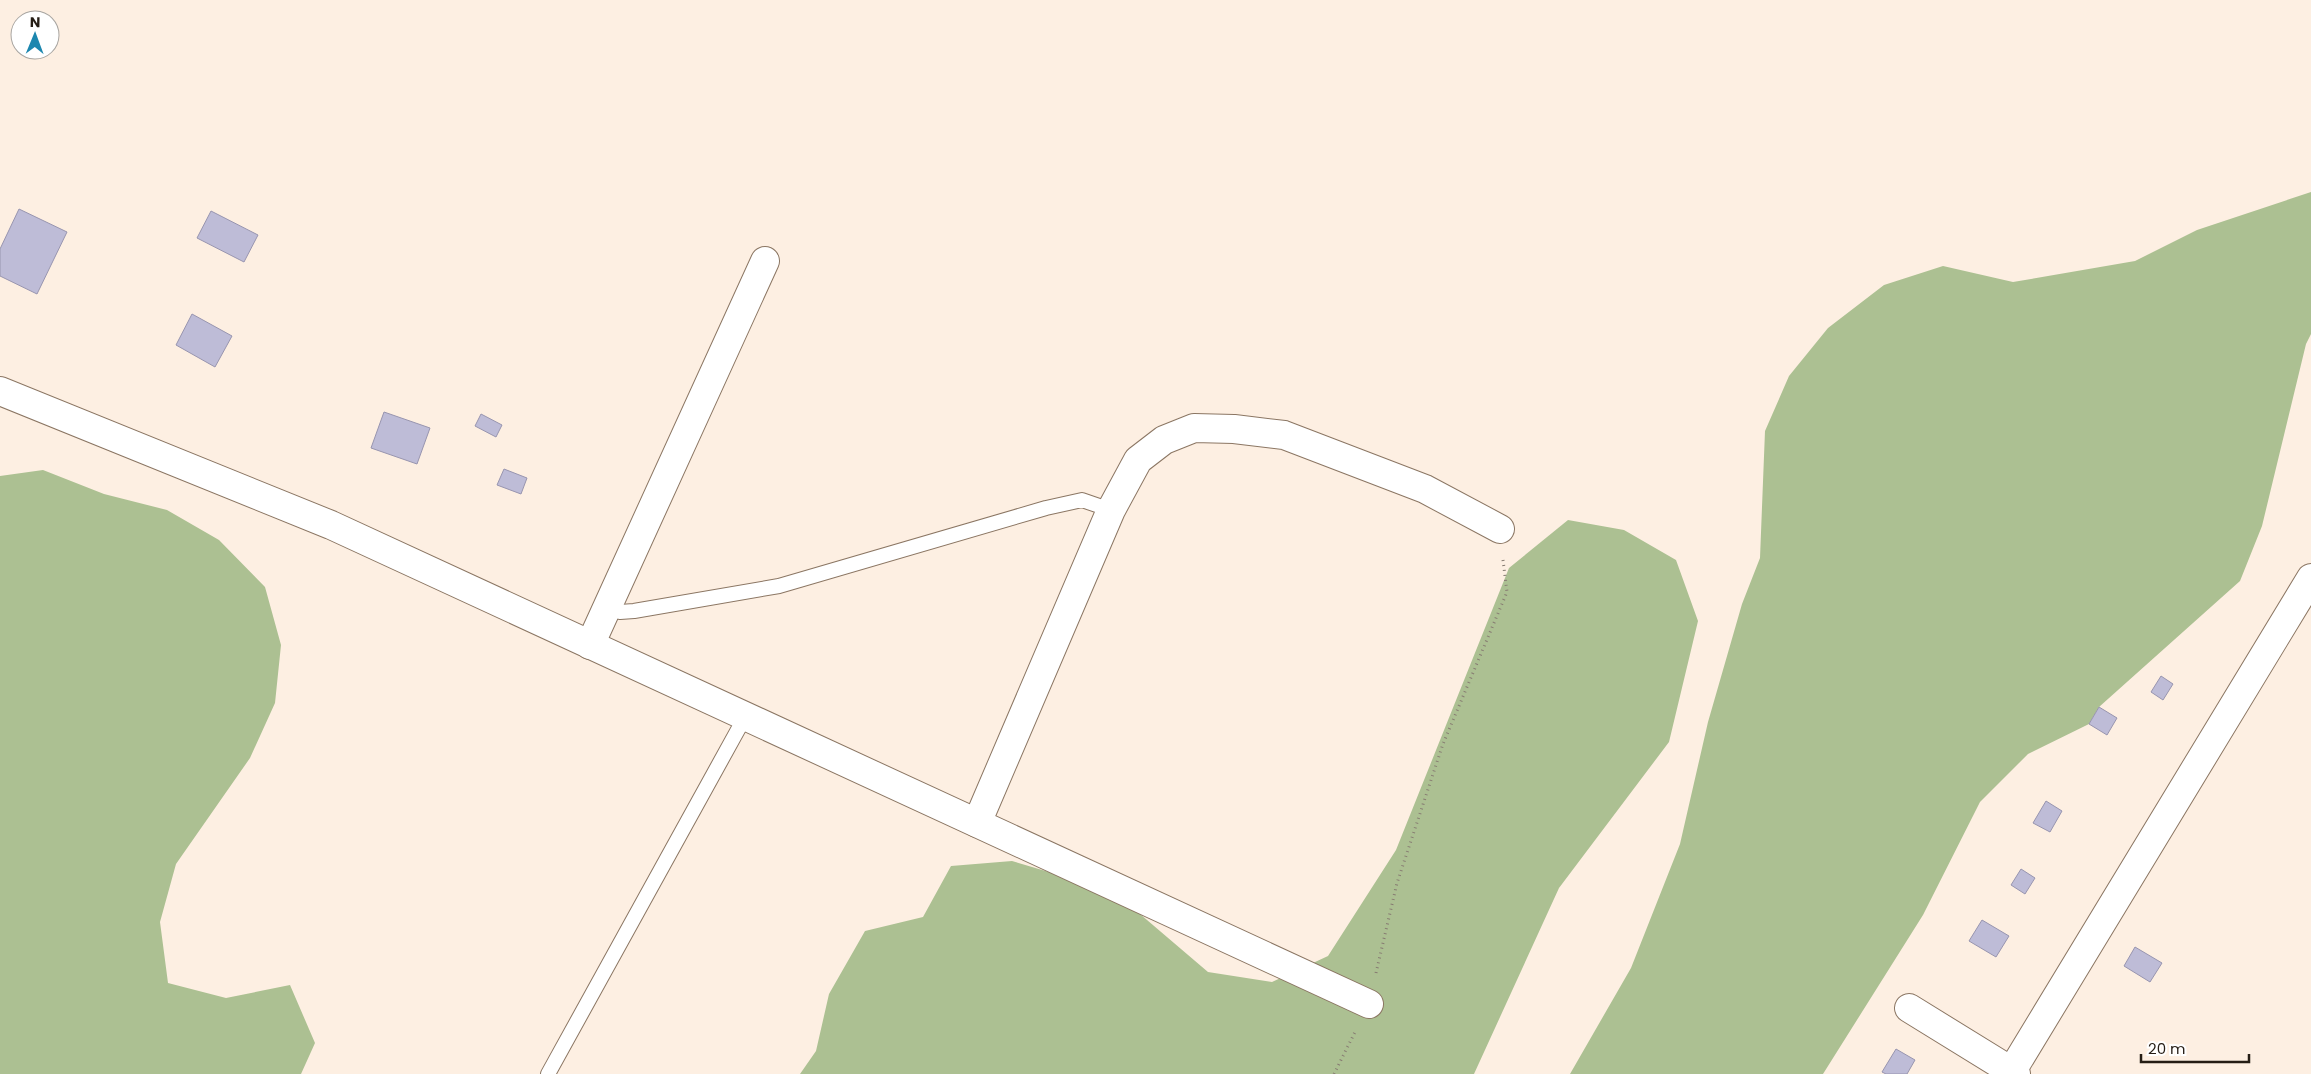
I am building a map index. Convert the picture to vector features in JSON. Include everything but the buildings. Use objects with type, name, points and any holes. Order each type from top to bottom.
[{"type":"street","points":[[590,645],[765,261]]},
{"type":"street","points":[[0,391],[330,525],[1369,1004]]},
{"type":"street","points":[[977,823],[1111,510],[1138,460],[1164,440],[1194,428],[1234,429],[1284,435],[1425,489],[1500,529]]},
{"type":"street","points":[[1909,1008],[2013,1073],[2311,578]]},
{"type":"lane","points":[[607,608],[620,612],[634,611],[779,586],[1046,508],[1082,500],[1111,510]]},
{"type":"lane","points":[[548,1074],[745,717]]},
{"type":"path","points":[[1334,1074],[1369,1004],[1397,883],[1437,763],[1507,592],[1500,529]]},
{"type":"green space","points":[[2311,192],[2311,334],[2306,344],[2262,526],[2240,581],[2099,707],[2089,724],[2028,754],[1980,802],[1923,915],[1823,1074],[1570,1074],[1631,968],[1680,844],[1708,722],[1742,604],[1760,558],[1765,431],[1789,376],[1828,328],[1884,285],[1943,266],[2013,282],[2135,261],[2197,230]]},
{"type":"green space","points":[[43,470],[104,494],[167,510],[219,540],[265,587],[281,645],[275,703],[250,758],[176,864],[160,922],[168,983],[226,998],[290,985],[315,1043],[301,1074],[0,1074],[0,476]]},
{"type":"green space","points":[[1568,520],[1624,530],[1676,560],[1698,621],[1669,742],[1559,888],[1474,1074],[800,1074],[816,1051],[829,994],[865,931],[923,917],[951,866],[1012,861],[1113,891],[1208,972],[1272,982],[1328,956],[1396,850],[1509,568]]}]
